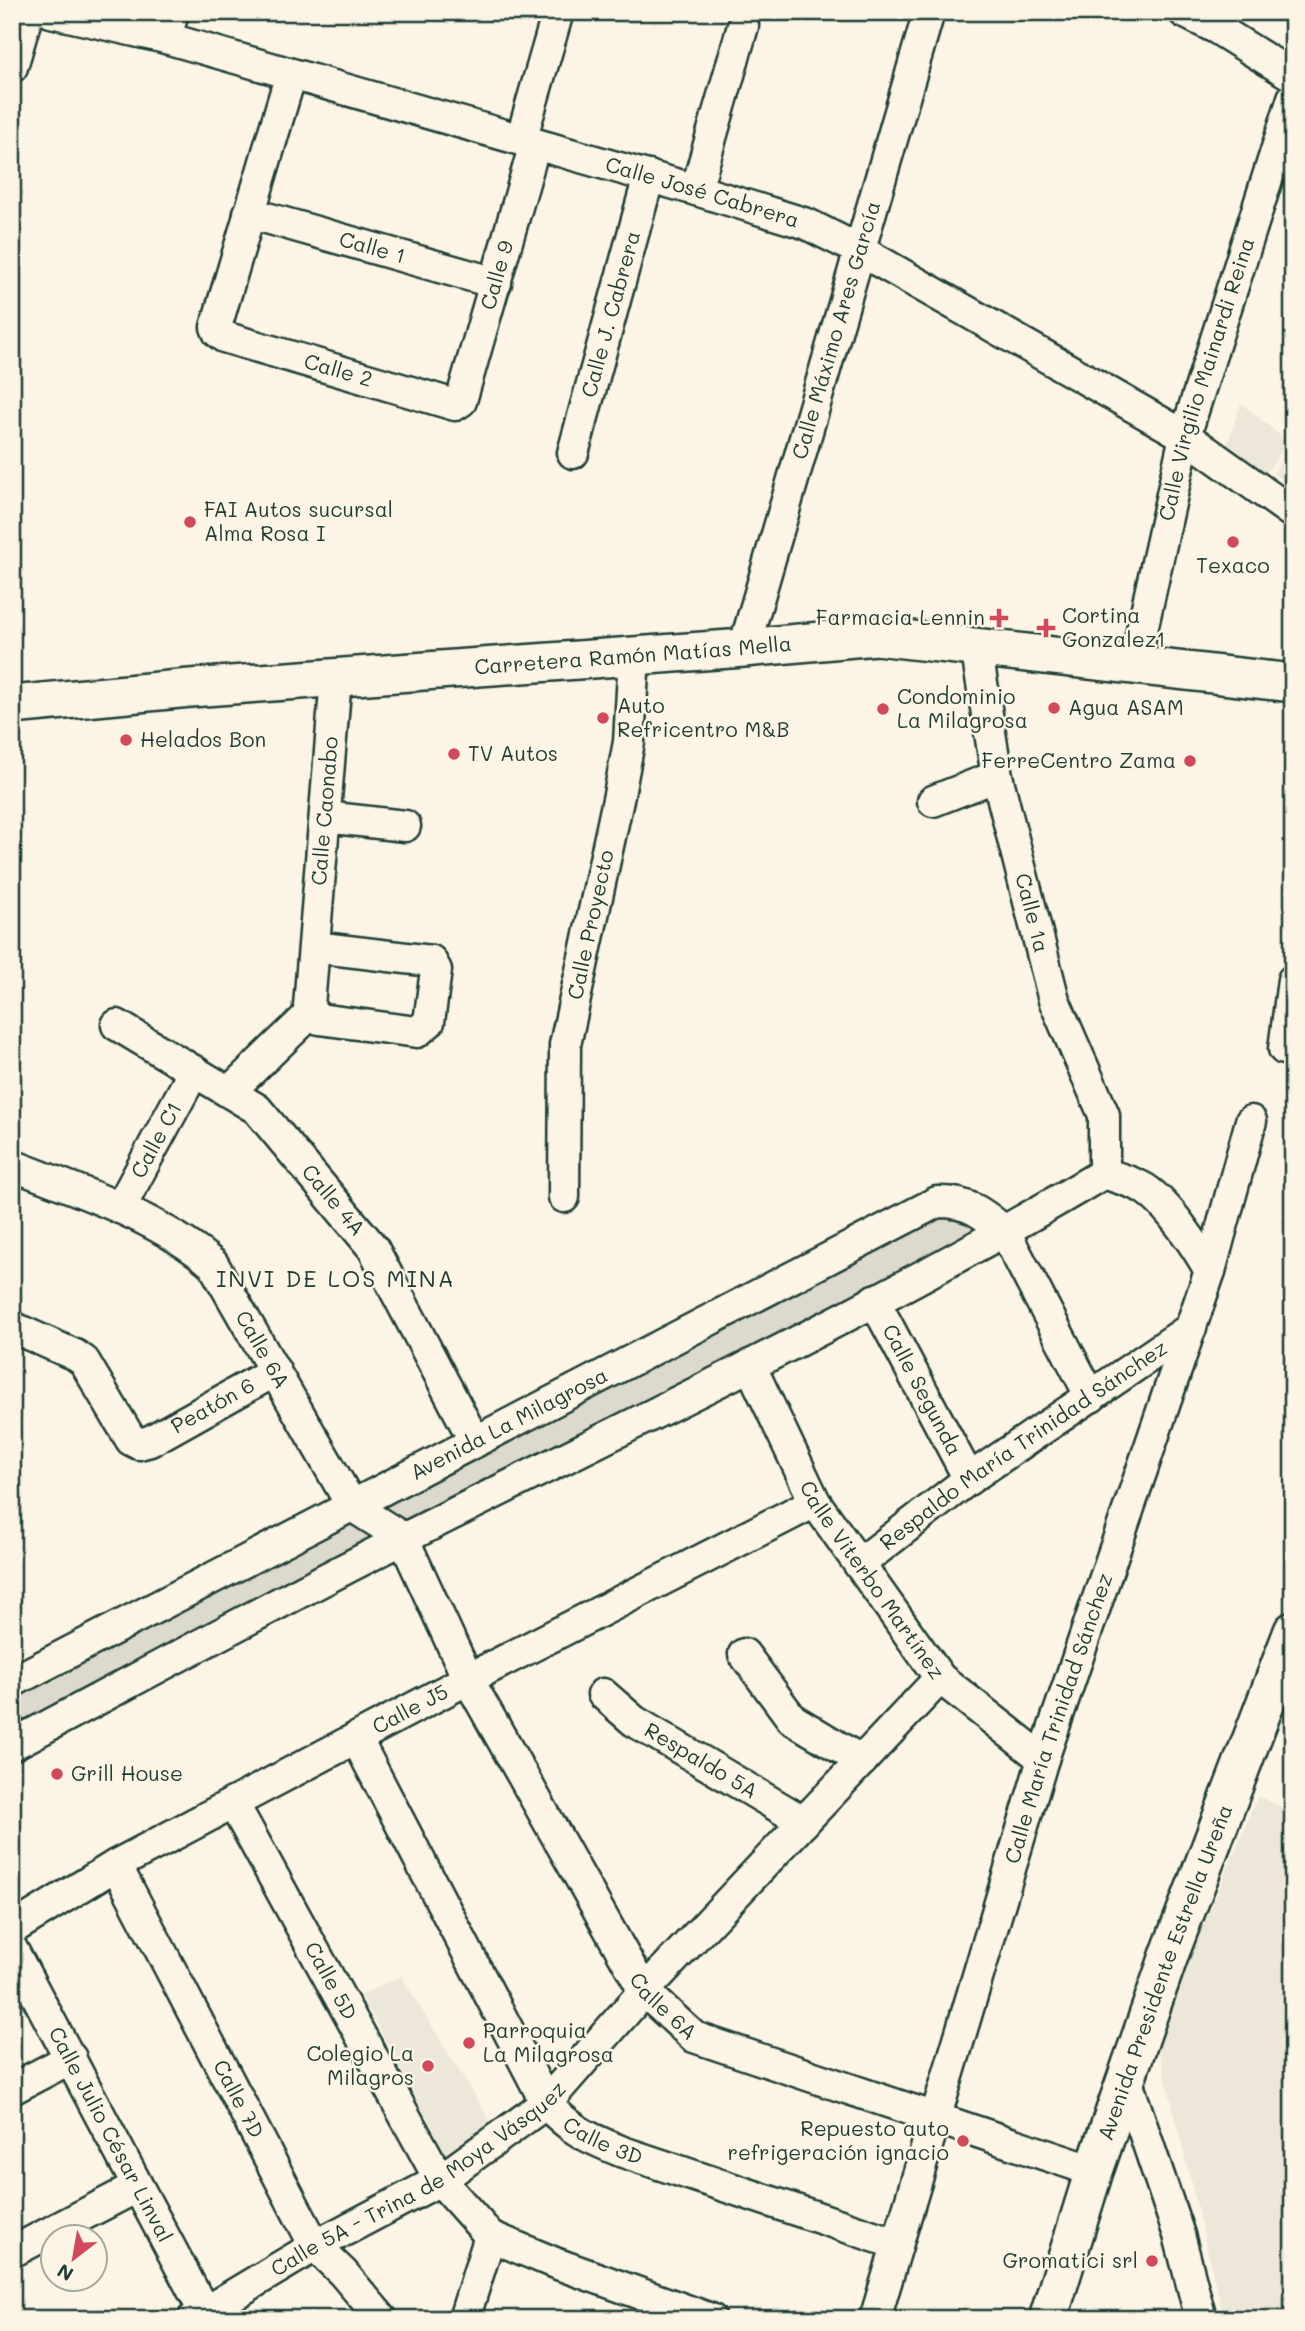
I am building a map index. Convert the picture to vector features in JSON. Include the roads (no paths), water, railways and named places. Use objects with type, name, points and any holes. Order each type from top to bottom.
[{"type":"main road","name":"Carretera Ramón Matías Mella","points":[[12,705],[190,688],[876,636],[1293,683]]},
{"type":"main road","name":"Avenida Presidente Estrella Ureña","points":[[1048,2319],[1094,2171],[1170,1953],[1293,1631]]},
{"type":"street","points":[[12,67],[28,12]]},
{"type":"street","name":"Calle José Cabrera","points":[[51,12],[169,25],[291,74],[807,224],[861,251],[1185,436],[1293,513]]},
{"type":"street","name":"Calle Máximo Ares García","points":[[744,648],[929,12]]},
{"type":"street","points":[[1184,12],[1216,28],[1293,76]]},
{"type":"street","name":"Calle 9","points":[[458,404],[496,283],[557,13]]},
{"type":"street","points":[[696,190],[744,26]]},
{"type":"street","points":[[249,213],[291,74]]},
{"type":"street","name":"Calle Virgilio Mainardi Reina","points":[[1134,666],[1185,436],[1293,98]]},
{"type":"street","name":"Calle J. Cabrera","points":[[573,453],[649,176]]},
{"type":"street","name":"Calle 1","points":[[249,213],[496,283]]},
{"type":"street","name":"Calle 2","points":[[249,213],[216,327],[223,337],[458,404]]},
{"type":"street","name":"Calle 1a","points":[[976,646],[997,776],[1054,1000],[1104,1115],[1104,1174]]},
{"type":"street","name":"Calle Proyecto","points":[[564,1197],[565,1045],[629,742],[634,655]]},
{"type":"street","name":"Calle Caonabo","points":[[311,1013],[309,1006],[336,678]]},
{"type":"street","points":[[933,801],[997,776]]},
{"type":"street","points":[[325,817],[405,826]]},
{"type":"street","points":[[229,1092],[311,1013],[319,1019],[417,1032],[429,1022],[436,970],[431,961],[314,947]]},
{"type":"street","points":[[1284,1049],[1293,980]]},
{"type":"street","name":"Calle 4A","points":[[117,1025],[257,1109],[373,1248],[475,1442]]},
{"type":"street","name":"Calle C1","points":[[120,1208],[194,1072]]},
{"type":"street","name":"Calle María Trinidad Sánchez","points":[[875,2319],[1043,1759],[1210,1271],[1251,1121]]},
{"type":"street","name":"Calle 6A","points":[[12,1165],[120,1208],[189,1244],[213,1264],[352,1506],[403,1538],[468,1679],[644,1991],[694,2037],[1094,2171]]},
{"type":"street","points":[[12,1745],[403,1538],[750,1365],[1005,1233],[1104,1174],[1144,1188],[1159,1200],[1197,1247],[1210,1271]]},
{"type":"street","name":"Avenida La Milagrosa","points":[[12,1682],[937,1202],[954,1201],[967,1205],[984,1214],[1005,1233]]},
{"type":"street","points":[[1005,1233],[1091,1397]]},
{"type":"street","name":"Calle Segunda","points":[[874,1300],[970,1479]]},
{"type":"street","name":"Peatón 6","points":[[12,1327],[84,1361],[131,1440],[139,1444],[150,1441],[275,1371]]},
{"type":"street","name":"Respaldo María Trinidad Sánchez","points":[[859,1564],[970,1479],[1191,1328]]},
{"type":"street","name":"Calle Viterbo Martínez","points":[[750,1365],[815,1502],[940,1678],[1043,1759]]},
{"type":"street","name":"Calle J5","points":[[12,1929],[116,1865],[468,1679],[815,1502]]},
{"type":"street","points":[[744,1654],[792,1719],[862,1761]]},
{"type":"street","name":"Calle 5A - Trina de Moya Vásquez","points":[[202,2317],[315,2246],[440,2180],[546,2103],[644,1991],[940,1678]]},
{"type":"street","name":"Respaldo 5A","points":[[603,1694],[634,1721],[804,1822]]},
{"type":"street","name":"Calle 3D","points":[[356,1738],[546,2103],[563,2121],[585,2136],[611,2147],[898,2244]]},
{"type":"street","name":"Calle 5D","points":[[233,1803],[440,2180],[490,2236],[555,2263],[711,2319]]},
{"type":"street","name":"Calle 7D","points":[[116,1865],[315,2246],[383,2319]]},
{"type":"street","name":"Calle Julio César Linval","points":[[12,1950],[71,2058],[202,2317]]},
{"type":"street","points":[[12,2089],[71,2058]]},
{"type":"street","points":[[1126,2079],[1179,2235],[1201,2319]]},
{"type":"street","points":[[12,2252],[137,2187]]},
{"type":"street","points":[[464,2319],[490,2236]]},
{"type":"place","name":"FAI Autos sucursal Alma Rosa I","points":[[190,522]]},
{"type":"place","name":"Texaco","points":[[1233,542]]},
{"type":"place","name":"Farmacia Lennin","points":[[999,618]]},
{"type":"place","name":"Cortina Gonzalez1","points":[[1046,628]]},
{"type":"place","name":"Agua ASAM","points":[[1054,708]]},
{"type":"place","name":"Condominio La Milagrosa","points":[[883,709]]},
{"type":"place","name":"Auto Refricentro M&B","points":[[603,718]]},
{"type":"place","name":"Helados Bon","points":[[126,740]]},
{"type":"place","name":"TV Autos","points":[[454,754]]},
{"type":"place","name":"FerreCentro Zama","points":[[1190,761]]},
{"type":"place","name":"Grill House","points":[[57,1774]]},
{"type":"place","name":"Parroquia La Milagrosa","points":[[469,2043]]},
{"type":"place","name":"Colegio La Milagros","points":[[428,2066]]},
{"type":"place","name":"Repuesto auto refrigeración ignacio","points":[[963,2141]]},
{"type":"place","name":"Gromatici srl","points":[[1152,2261]]},
{"type":"district","name":"INVI DE LOS MINA","points":[[336,1279]]}]
